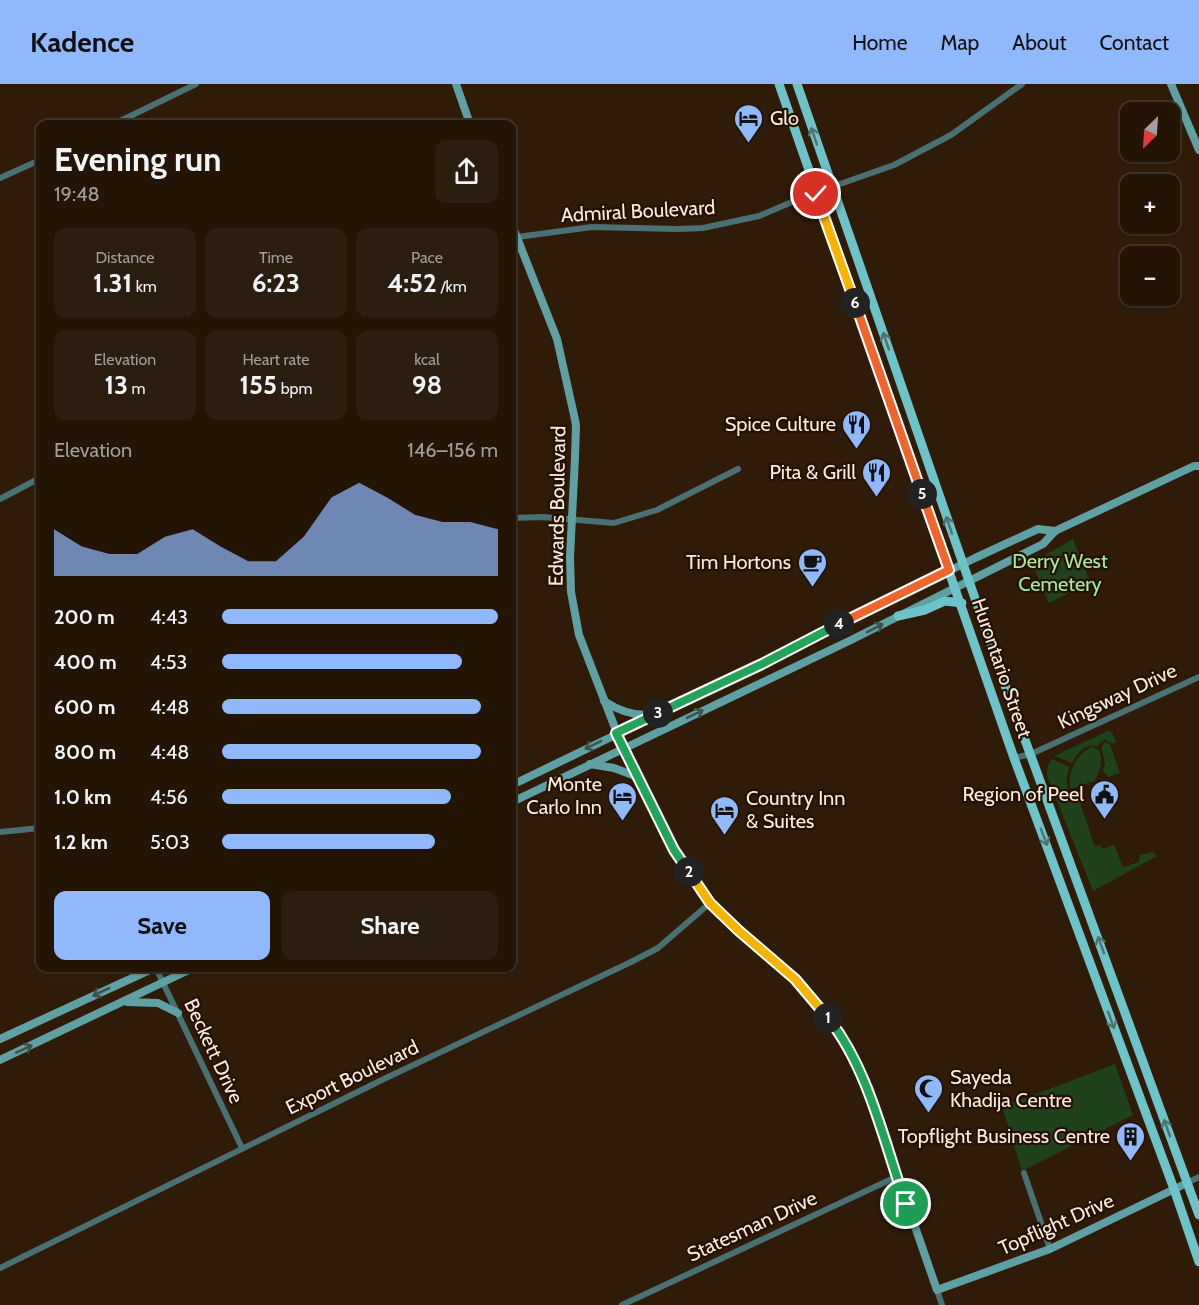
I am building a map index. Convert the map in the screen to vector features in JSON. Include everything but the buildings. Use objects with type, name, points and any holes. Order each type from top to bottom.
[{"type":"main road","points":[[456,84],[469,120]]},
{"type":"main road","name":"Hurontario Street","points":[[779,84],[962,603],[1014,758],[1199,1262]]},
{"type":"main road","name":"Hurontario Street","points":[[797,84],[969,580],[1199,1215]]},
{"type":"main road","points":[[1172,84],[1199,150]]},
{"type":"main road","name":"Edwards Boulevard","points":[[516,243],[557,339],[574,415],[576,447],[571,520],[571,592],[579,635],[616,733],[674,850],[710,903],[795,979],[834,1026],[863,1081],[937,1290]]},
{"type":"main road","points":[[516,800],[898,616],[1043,544],[1055,531],[1197,464]]},
{"type":"main road","points":[[516,783],[762,664],[963,563],[1038,529],[1055,531]]},
{"type":"main road","points":[[898,616],[925,610],[945,601],[962,603]]},
{"type":"main road","points":[[604,701],[632,714],[655,715]]},
{"type":"main road","points":[[589,764],[614,768],[638,777]]},
{"type":"main road","points":[[539,772],[545,785]]},
{"type":"main road","points":[[0,1039],[146,972]]},
{"type":"main road","points":[[0,1060],[185,972]]},
{"type":"main road","points":[[124,1002],[158,1003],[178,1013]]},
{"type":"main road","name":"Topflight Drive","points":[[937,1290],[1050,1249],[1187,1183]]},
{"type":"street","points":[[122,120],[196,84]]},
{"type":"street","name":"Admiral Boulevard","points":[[516,238],[592,227],[703,228],[759,216],[894,165],[951,135],[1022,84]]},
{"type":"street","points":[[0,178],[36,162]]},
{"type":"street","points":[[516,518],[614,523],[657,510],[738,469]]},
{"type":"street","points":[[0,499],[36,481]]},
{"type":"street","name":"Kingsway Drive","points":[[1014,758],[1031,754],[1199,677]]},
{"type":"street","points":[[0,832],[36,828]]},
{"type":"street","name":"Export Boulevard","points":[[0,1268],[404,1069],[632,962],[658,948],[710,903]]},
{"type":"street","name":"Beckett Drive","points":[[157,972],[242,1149]]},
{"type":"street","points":[[1024,1173],[1050,1249]]},
{"type":"street","name":"Statesman Drive","points":[[622,1305],[896,1177]]},
{"type":"street","points":[[1187,1183],[1199,1177]]},
{"type":"street","name":"Edwards Boulevard","points":[[937,1290],[942,1305]]},
{"type":"green space","name":"Derry West Cemetery","points":[[1073,539],[1090,582],[1049,603],[1032,563]]},
{"type":"green space","points":[[1110,730],[1117,742],[1112,744],[1105,740],[1101,741],[1098,746],[1086,747],[1079,752],[1072,763],[1054,756]]},
{"type":"green space","points":[[1104,742],[1110,744],[1120,773],[1108,777],[1103,771],[1105,763],[1101,747]]},
{"type":"green space","points":[[1092,747],[1099,750],[1101,758],[1100,769],[1095,781],[1070,789],[1070,777],[1077,759]]},
{"type":"green space","points":[[1052,759],[1070,767],[1067,780],[1069,793],[1075,790],[1078,796],[1095,847],[1100,845],[1102,849],[1114,845],[1123,867],[1139,862],[1140,855],[1153,852],[1157,856],[1093,891],[1048,779],[1047,768]]},
{"type":"green space","points":[[1115,1064],[1133,1115],[1022,1171],[1002,1107]]},
{"type":"place","name":"Glo","points":[[749,144]]},
{"type":"place","name":"Spice Culture","points":[[857,450]]},
{"type":"place","name":"Pita & Grill","points":[[877,498]]},
{"type":"place","name":"Tim Hortons","points":[[812,588]]},
{"type":"place","name":"Region of Peel","points":[[1105,820]]},
{"type":"place","name":"Monte Carlo Inn","points":[[623,822]]},
{"type":"place","name":"Country Inn & Suites","points":[[725,836]]},
{"type":"place","name":"Sayeda Khadija Centre","points":[[929,1114]]},
{"type":"place","name":"Topflight Business Centre","points":[[1131,1162]]},
{"type":"route","points":[[816,194],[949,570],[762,664],[616,733],[674,850],[710,903],[807,991],[842,1037],[878,1120],[906,1204]]}]
